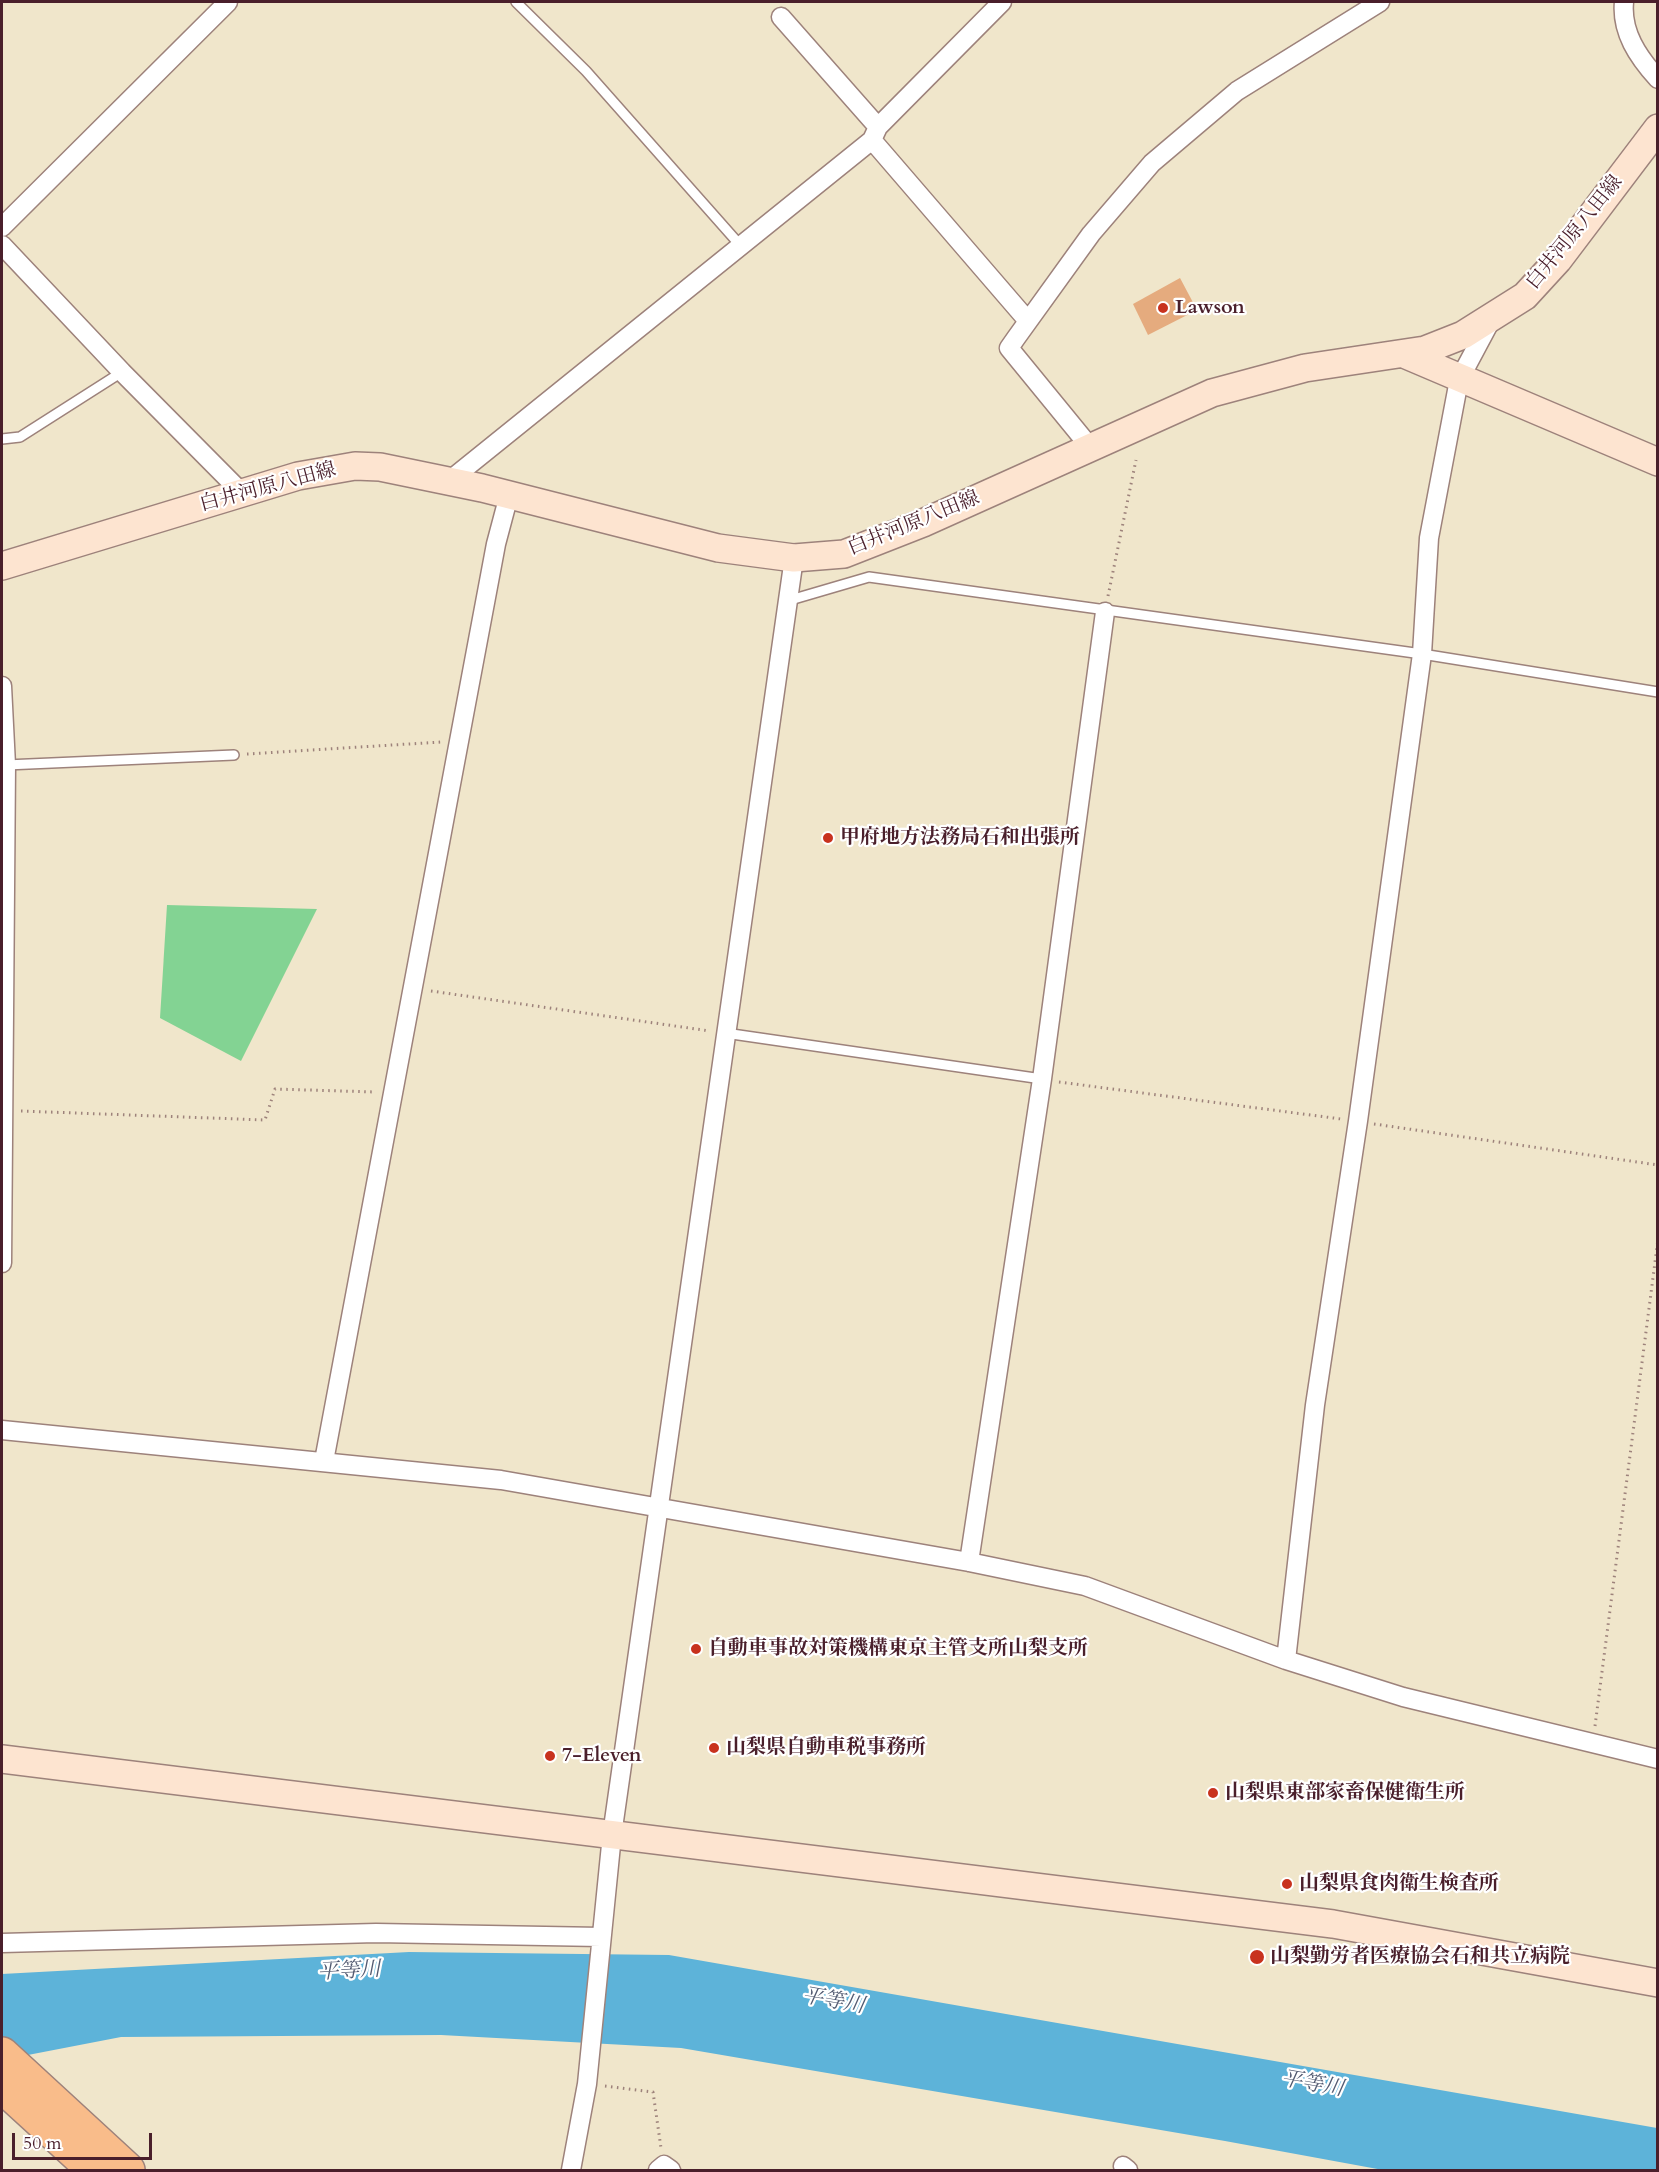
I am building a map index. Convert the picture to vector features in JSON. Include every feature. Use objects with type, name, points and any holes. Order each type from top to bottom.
[{"type":"highway","points":[[2,2054],[68,2130],[94,2170]]},
{"type":"highway","points":[[2,2086],[128,2170]]},
{"type":"street","points":[[2,228],[228,2]]},
{"type":"street","points":[[449,481],[875,134],[1002,2]]},
{"type":"street","points":[[1090,447],[1009,348],[1091,234],[1152,163],[1237,91],[1380,2]]},
{"type":"street","points":[[1624,2],[1622,17],[1631,43],[1658,79]]},
{"type":"street","points":[[781,17],[1028,321]]},
{"type":"street","name":"白井河原八田線","points":[[2,566],[241,492],[298,476],[355,466],[380,467],[449,481],[718,548],[794,558],[844,554],[880,541],[1159,415],[1247,382],[1305,368],[1425,350],[1463,335],[1492,319],[1524,296],[1558,260],[1658,128]]},
{"type":"street","points":[[2,245],[122,372],[241,492]]},
{"type":"street","points":[[1286,1660],[1315,1405],[1358,1121],[1422,654],[1429,538],[1459,380],[1492,319]]},
{"type":"street","points":[[1404,354],[1459,380],[1658,462]]},
{"type":"street","points":[[324,1461],[392,1092],[415,989],[496,544],[509,495]]},
{"type":"street","points":[[571,2170],[587,2084],[612,1835],[794,558]]},
{"type":"street","points":[[969,1562],[1042,1079],[1105,612]]},
{"type":"street","points":[[2,686],[4,765],[2,1263]]},
{"type":"street","points":[[2,1430],[501,1480],[969,1562],[1085,1587],[1286,1660],[1403,1697],[1658,1759]]},
{"type":"street","points":[[2,1759],[1333,1924],[1658,1983]]},
{"type":"street","points":[[2,1943],[376,1933],[601,1942]]},
{"type":"lane","points":[[516,2],[586,71],[740,244]]},
{"type":"lane","points":[[2,439],[20,436],[122,372]]},
{"type":"lane","points":[[787,601],[869,577],[1105,612],[1422,654],[1658,692]]},
{"type":"lane","points":[[4,765],[234,755]]},
{"type":"lane","points":[[725,1033],[1042,1079]]},
{"type":"path","points":[[1105,612],[1136,460]]},
{"type":"path","points":[[234,755],[460,741]]},
{"type":"path","points":[[415,989],[725,1033]]},
{"type":"path","points":[[1042,1079],[1358,1121],[1658,1165]]},
{"type":"path","points":[[3,1110],[265,1120],[275,1089],[303,1092],[392,1092]]},
{"type":"path","points":[[1593,1743],[1658,1239]]},
{"type":"path","points":[[587,2084],[652,2092],[664,2168]]},
{"type":"green space","points":[[167,905],[317,909],[241,1061],[160,1018]]},
{"type":"water","name":"平等川","points":[[409,1952],[669,1955],[1657,2128],[1657,2170],[1383,2170],[681,2048],[441,2035],[121,2037],[2,2060],[2,1974]]},
{"type":"building","points":[[1180,278],[1197,310],[1148,335],[1133,304]]},
{"type":"place","name":"Lawson","points":[[1163,308]]},
{"type":"place","name":"甲府地方法務局石和出張所","points":[[828,838]]},
{"type":"place","name":"自動車事故対策機構東京主管支所山梨支所","points":[[696,1649]]},
{"type":"place","name":"山梨県自動車税事務所","points":[[714,1748]]},
{"type":"place","name":"7-Eleven","points":[[550,1756]]},
{"type":"place","name":"山梨県東部家畜保健衛生所","points":[[1213,1793]]},
{"type":"place","name":"山梨県食肉衛生検査所","points":[[1287,1884]]},
{"type":"place","name":"山梨勤労者医療協会石和共立病院","points":[[1257,1957]]}]
